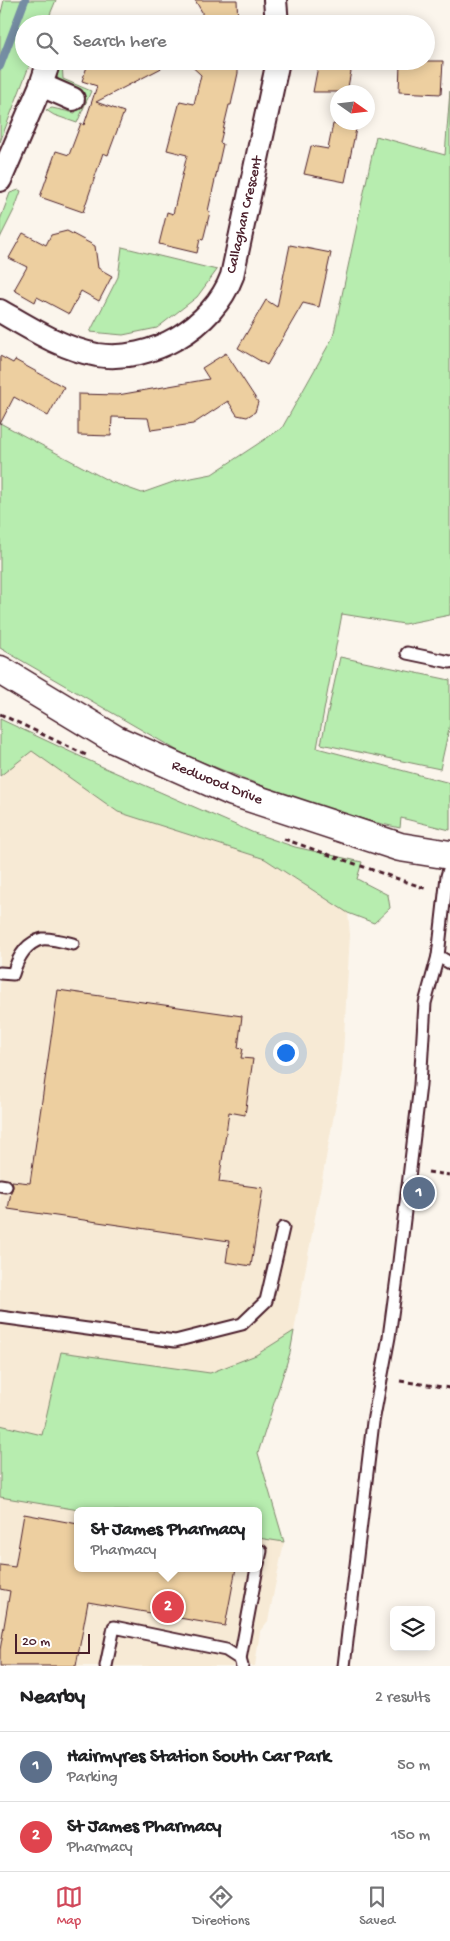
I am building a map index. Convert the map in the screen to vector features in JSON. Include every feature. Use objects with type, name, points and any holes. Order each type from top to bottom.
[{"type":"street","points":[[275,0],[276,15]]},
{"type":"street","points":[[0,180],[41,85],[45,70]]},
{"type":"street","name":"Callaghan Crescent","points":[[0,311],[41,335],[96,355],[111,356],[142,352],[169,342],[202,320],[221,300],[232,276],[276,70]]},
{"type":"street","points":[[41,85],[73,99]]},
{"type":"street","name":"Redwood Drive","points":[[0,670],[116,740],[232,792],[400,847],[450,856]]},
{"type":"lane","points":[[407,653],[450,662]]},
{"type":"lane","points":[[344,1666],[373,1422],[382,1379],[396,1289],[420,1084],[425,1003],[438,956],[447,876],[450,866]]},
{"type":"lane","points":[[0,973],[13,974],[16,963],[24,949],[42,939],[74,944]]},
{"type":"lane","points":[[438,956],[450,963]]},
{"type":"lane","points":[[0,1317],[174,1341],[242,1324],[266,1300],[283,1228]]},
{"type":"lane","points":[[241,1663],[256,1572]]},
{"type":"lane","points":[[106,1666],[114,1627],[226,1650],[241,1663]]},
{"type":"path","points":[[382,1379],[450,1388]]},
{"type":"shaded area","points":[[32,750],[118,812],[265,859],[348,913],[350,935],[342,1071],[290,1353],[258,1453],[284,1542],[268,1621],[260,1631],[255,1666],[0,1666],[0,776]]},
{"type":"green space","points":[[4,0],[56,0],[50,15],[15,15],[15,70],[28,70],[0,142],[0,17]]},
{"type":"green space","points":[[56,70],[62,70],[63,79],[91,91],[77,123],[54,115],[46,110],[52,108],[75,113],[81,94],[61,82],[56,74]]},
{"type":"green space","points":[[450,91],[450,615],[404,624],[342,614],[317,748],[450,783],[450,830],[401,818],[400,828],[369,821],[290,797],[185,755],[0,648],[0,423],[111,482],[142,493],[176,481],[212,474],[282,428],[333,337],[376,136],[445,155]]},
{"type":"green space","points":[[21,191],[15,208],[0,238],[0,220],[10,193]]},
{"type":"green space","points":[[122,247],[217,270],[197,297],[157,328],[123,335],[90,332],[118,277]]},
{"type":"green space","points":[[340,657],[450,680],[450,724],[440,769],[321,744]]},
{"type":"green space","points":[[0,719],[105,768],[254,833],[295,847],[362,862],[357,879],[388,895],[390,908],[374,923],[348,913],[265,859],[118,812],[32,751],[0,776]]},
{"type":"green space","points":[[294,1331],[290,1353],[258,1453],[284,1542],[262,1539],[262,1507],[74,1507],[74,1509],[0,1497],[0,1425],[42,1435],[61,1352],[210,1373],[256,1355]]},
{"type":"building","points":[[195,0],[237,0],[238,15],[202,15]]},
{"type":"building","points":[[435,61],[443,61],[441,94],[399,92],[400,70],[435,70]]},
{"type":"building","points":[[86,70],[158,70],[96,102],[124,112],[108,155],[103,153],[83,212],[40,197],[56,151],[69,155],[81,123],[84,125],[97,86],[82,81]]},
{"type":"building","points":[[196,70],[238,70],[231,105],[229,105],[220,143],[223,144],[208,211],[210,212],[203,240],[200,239],[197,253],[159,244],[167,212],[173,214],[187,155],[167,150],[180,101],[194,104],[201,75]]},
{"type":"building","points":[[317,70],[351,70],[348,85],[330,85],[330,92],[313,92]]},
{"type":"building","points":[[332,130],[356,130],[345,182],[304,174],[311,146],[328,149]]},
{"type":"building","points":[[67,231],[95,246],[98,268],[112,276],[99,301],[81,291],[69,314],[37,297],[35,302],[14,290],[27,267],[9,258],[23,233],[46,245],[51,235]]},
{"type":"building","points":[[290,245],[331,253],[319,307],[303,303],[267,365],[238,348],[266,300],[277,307]]},
{"type":"building","points":[[226,353],[258,402],[255,412],[247,417],[237,415],[228,401],[193,424],[151,430],[148,418],[112,417],[111,436],[78,435],[78,394],[118,395],[209,379],[202,368]]},
{"type":"building","points":[[0,356],[13,363],[15,360],[64,387],[48,416],[14,397],[0,424]]},
{"type":"building","points":[[58,990],[242,1016],[238,1048],[243,1049],[241,1058],[253,1059],[245,1115],[229,1112],[219,1182],[263,1188],[251,1266],[226,1262],[229,1241],[8,1209],[13,1187],[12,1181],[30,1183]]},
{"type":"building","points":[[24,1514],[74,1523],[74,1572],[235,1572],[225,1626],[88,1602],[76,1666],[0,1666],[0,1650],[10,1591],[0,1589],[0,1565],[15,1567]]},
{"type":"waterway","points":[[19,15],[25,0]]},
{"type":"waterway","points":[[0,66],[15,26]]},
{"type":"place","name":"Hairmyres Station South Car Park","points":[[419,1193]]},
{"type":"place","name":"St James Pharmacy","points":[[168,1607]]}]
